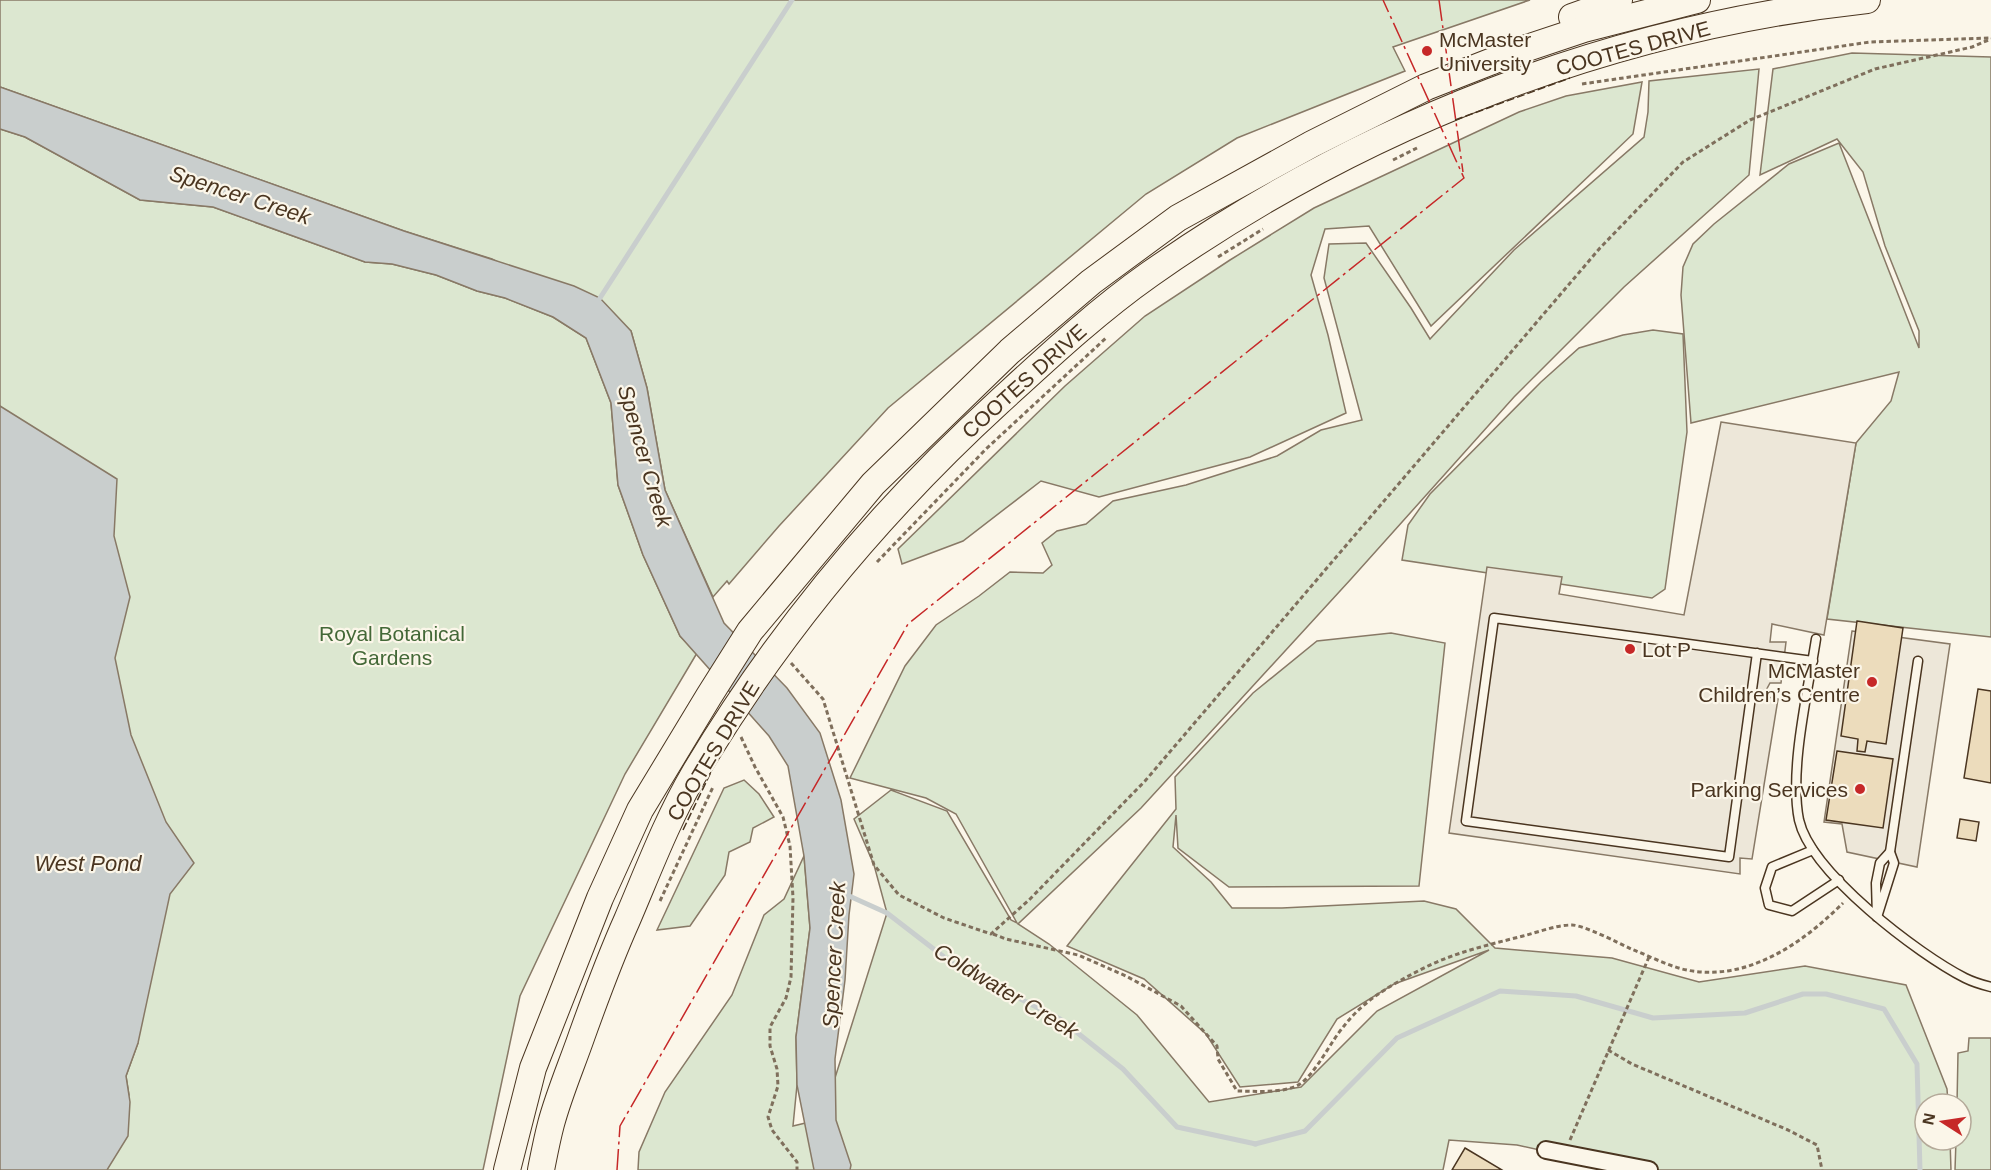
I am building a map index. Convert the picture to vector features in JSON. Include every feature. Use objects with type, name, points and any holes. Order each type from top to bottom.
[{"type":"main road","points":[[1426,87],[1473,57],[1560,21],[1619,0]]},
{"type":"main road","name":"COOTES DRIVE","points":[[507,1170],[533,1068],[600,898],[640,810],[750,631],[873,484],[1010,351],[1091,282],[1178,218],[1311,144],[1426,87],[1518,51],[1584,29],[1697,0]]},
{"type":"main road","name":"COOTES DRIVE","points":[[541,1170],[551,1122],[608,962],[661,841],[692,779],[734,735],[782,664],[836,571],[953,444],[1068,339],[1149,275],[1251,209],[1348,155],[1479,95],[1594,55],[1707,26],[1867,0]]},
{"type":"street","points":[[1546,1150],[1648,1170]]},
{"type":"lane","points":[[1756,653],[1729,857],[1466,821],[1494,618],[1756,653],[1813,661]]},
{"type":"lane","points":[[1816,639],[1799,750],[1796,788],[1800,821],[1813,850],[1823,864],[1852,894],[1898,935],[1966,979],[1991,987]]},
{"type":"lane","points":[[1877,917],[1876,884],[1880,862],[1890,852],[1918,661]]},
{"type":"lane","points":[[1813,850],[1772,867],[1765,888],[1769,905],[1792,911],[1839,880]]},
{"type":"path","points":[[992,934],[1029,900],[1144,781],[1600,249],[1683,162],[1750,120],[1875,69],[1972,47],[1991,38]]},
{"type":"path","points":[[1577,85],[1870,42],[1991,38]]},
{"type":"path","points":[[1383,165],[1426,144]]},
{"type":"path","points":[[1209,263],[1268,226]]},
{"type":"path","points":[[873,566],[986,449],[1106,338]]},
{"type":"path","points":[[782,664],[822,699],[874,865],[899,895],[944,918],[1006,939],[1078,955],[1126,976],[1181,1006],[1217,1046],[1218,1059],[1237,1090],[1278,1091],[1300,1084],[1322,1059],[1345,1024],[1370,997],[1421,969],[1464,951],[1549,929],[1574,925],[1682,969],[1711,972],[1741,968],[1769,959],[1799,942],[1824,922],[1852,894]]},
{"type":"path","points":[[734,735],[755,767],[783,818],[790,846],[793,898],[791,977],[786,998],[770,1027],[770,1046],[777,1070],[777,1086],[768,1117],[772,1130],[797,1162],[797,1170]]},
{"type":"path","points":[[656,910],[714,786]]},
{"type":"path","points":[[1564,1154],[1649,957]]},
{"type":"path","points":[[1608,1050],[1632,1064],[1788,1130],[1817,1145],[1822,1170]]},
{"type":"green space","points":[[0,0],[1530,0],[1393,47],[1405,71],[1237,138],[1146,194],[888,408],[729,584],[727,581],[713,597],[665,490],[647,388],[631,331],[492,259],[404,231],[0,87]]},
{"type":"green space","points":[[1852,53],[1991,57],[1991,637],[1827,619],[1856,443],[1891,401],[1899,372],[1691,423],[1681,295],[1683,267],[1693,244],[1714,224],[1789,164],[1839,143],[1919,348],[1919,331],[1885,246],[1863,172],[1837,139],[1760,175],[1773,69]]},
{"type":"green space","points":[[1759,69],[1749,175],[1624,287],[1514,397],[1141,808],[1018,924],[1049,944],[1137,1015],[1209,1102],[1301,1087],[1377,1011],[1489,950],[1394,984],[1337,1019],[1298,1082],[1240,1087],[1206,1034],[1144,979],[1067,946],[1176,809],[1175,777],[1253,693],[1317,641],[1391,633],[1445,643],[1419,886],[1229,887],[1178,848],[1176,815],[1173,847],[1211,882],[1232,908],[1282,908],[1424,901],[1456,909],[1495,948],[1612,958],[1699,982],[1805,966],[1906,985],[1947,1092],[1913,1092],[1913,1152],[1950,1152],[1951,1170],[1630,1170],[1517,1145],[1449,1140],[1443,1170],[638,1170],[639,1152],[665,1092],[732,995],[764,915],[784,899],[804,856],[810,928],[796,1037],[797,1085],[793,1126],[822,1119],[887,913],[874,865],[854,819],[891,790],[947,811],[1011,920],[1017,923],[956,814],[926,798],[850,778],[905,666],[936,625],[1010,572],[1043,573],[1052,565],[1042,543],[1057,531],[1086,524],[1113,501],[1186,485],[1277,456],[1321,430],[1362,420],[1324,278],[1329,244],[1366,243],[1430,339],[1514,250],[1644,137],[1649,81]]},
{"type":"green space","points":[[1642,82],[1633,134],[1431,326],[1369,226],[1325,229],[1311,275],[1346,413],[1250,457],[1099,497],[1041,481],[963,541],[902,564],[898,549],[1065,386],[1145,316],[1230,260],[1314,208],[1519,112],[1566,96]]},
{"type":"green space","name":"Royal Botanical Gardens","points":[[0,129],[25,137],[140,200],[213,207],[365,262],[392,264],[436,275],[553,317],[586,338],[611,403],[618,485],[643,555],[680,636],[697,653],[625,774],[520,996],[483,1170],[69,1170],[129,1095],[126,1076],[138,1043],[0,407]]},
{"type":"green space","points":[[1653,330],[1683,334],[1687,432],[1665,589],[1652,598],[1402,560],[1408,525],[1430,494],[1541,382],[1579,348],[1623,335]]},
{"type":"green space","points":[[744,780],[759,794],[774,817],[753,828],[750,842],[729,852],[725,875],[690,926],[657,930],[724,788]]},
{"type":"green space","points":[[1969,1038],[1991,1038],[1991,1170],[1955,1170],[1956,1152],[1973,1152],[1973,1092],[1957,1092],[1958,1053],[1968,1051]]},
{"type":"shaded area","name":"Lot P","points":[[1721,422],[1856,443],[1824,635],[1772,624],[1770,642],[1786,642],[1781,683],[1770,683],[1763,696],[1778,699],[1752,859],[1740,858],[1740,874],[1449,833],[1487,567],[1562,577],[1559,594],[1684,615]]},
{"type":"shaded area","points":[[1852,631],[1950,644],[1917,867],[1847,852],[1842,824],[1824,822]]},
{"type":"water","name":"Spencer Creek","points":[[0,87],[404,231],[574,286],[600,298],[631,331],[647,388],[665,490],[724,623],[787,688],[820,733],[841,800],[854,874],[845,980],[835,1059],[836,1120],[851,1165],[850,1170],[814,1170],[797,1085],[796,1037],[810,928],[804,856],[788,766],[769,736],[680,636],[643,555],[618,485],[611,403],[586,338],[553,317],[436,275],[392,264],[365,262],[213,207],[140,200],[25,137],[0,129]]},
{"type":"water","name":"West Pond","points":[[0,406],[117,479],[114,536],[130,597],[115,658],[131,735],[166,822],[194,863],[170,894],[138,1043],[126,1076],[130,1102],[128,1136],[107,1170],[0,1170]]},
{"type":"building","name":"McMaster Children’s Centre","points":[[1857,621],[1903,628],[1886,744],[1867,741],[1865,752],[1857,751],[1858,739],[1841,736]]},
{"type":"building","points":[[1978,689],[1991,691],[1991,783],[1964,778]]},
{"type":"building","name":"Parking Services","points":[[1837,751],[1893,759],[1883,828],[1826,820]]},
{"type":"building","points":[[1960,819],[1979,822],[1976,841],[1957,838]]},
{"type":"building","points":[[1465,1148],[1502,1170],[1452,1170]]},
{"type":"waterway","points":[[600,298],[792,0]]},
{"type":"waterway","name":"Coldwater Creek","points":[[847,895],[887,913],[957,967],[1060,1019],[1123,1069],[1177,1127],[1256,1144]]},
{"type":"waterway","name":"Coldwater Creek","points":[[1255,1144],[1305,1131],[1397,1038],[1500,991],[1576,996],[1653,1018],[1745,1013],[1803,994],[1826,994],[1884,1009],[1917,1064],[1920,1170]]},
{"type":"fence","points":[[1455,120],[1570,78]]},
{"type":"fence","points":[[683,830],[712,770]]},
{"type":"power","points":[[617,1170],[620,1126],[908,624],[1464,178],[1383,0]]},
{"type":"power","points":[[1439,0],[1463,172]]},
{"type":"place","name":"McMaster University","points":[[1427,51]]},
{"type":"place","name":"Lot P","points":[[1630,649]]},
{"type":"place","name":"McMaster Children’s Centre","points":[[1872,682]]},
{"type":"place","name":"Parking Services","points":[[1860,789]]}]
